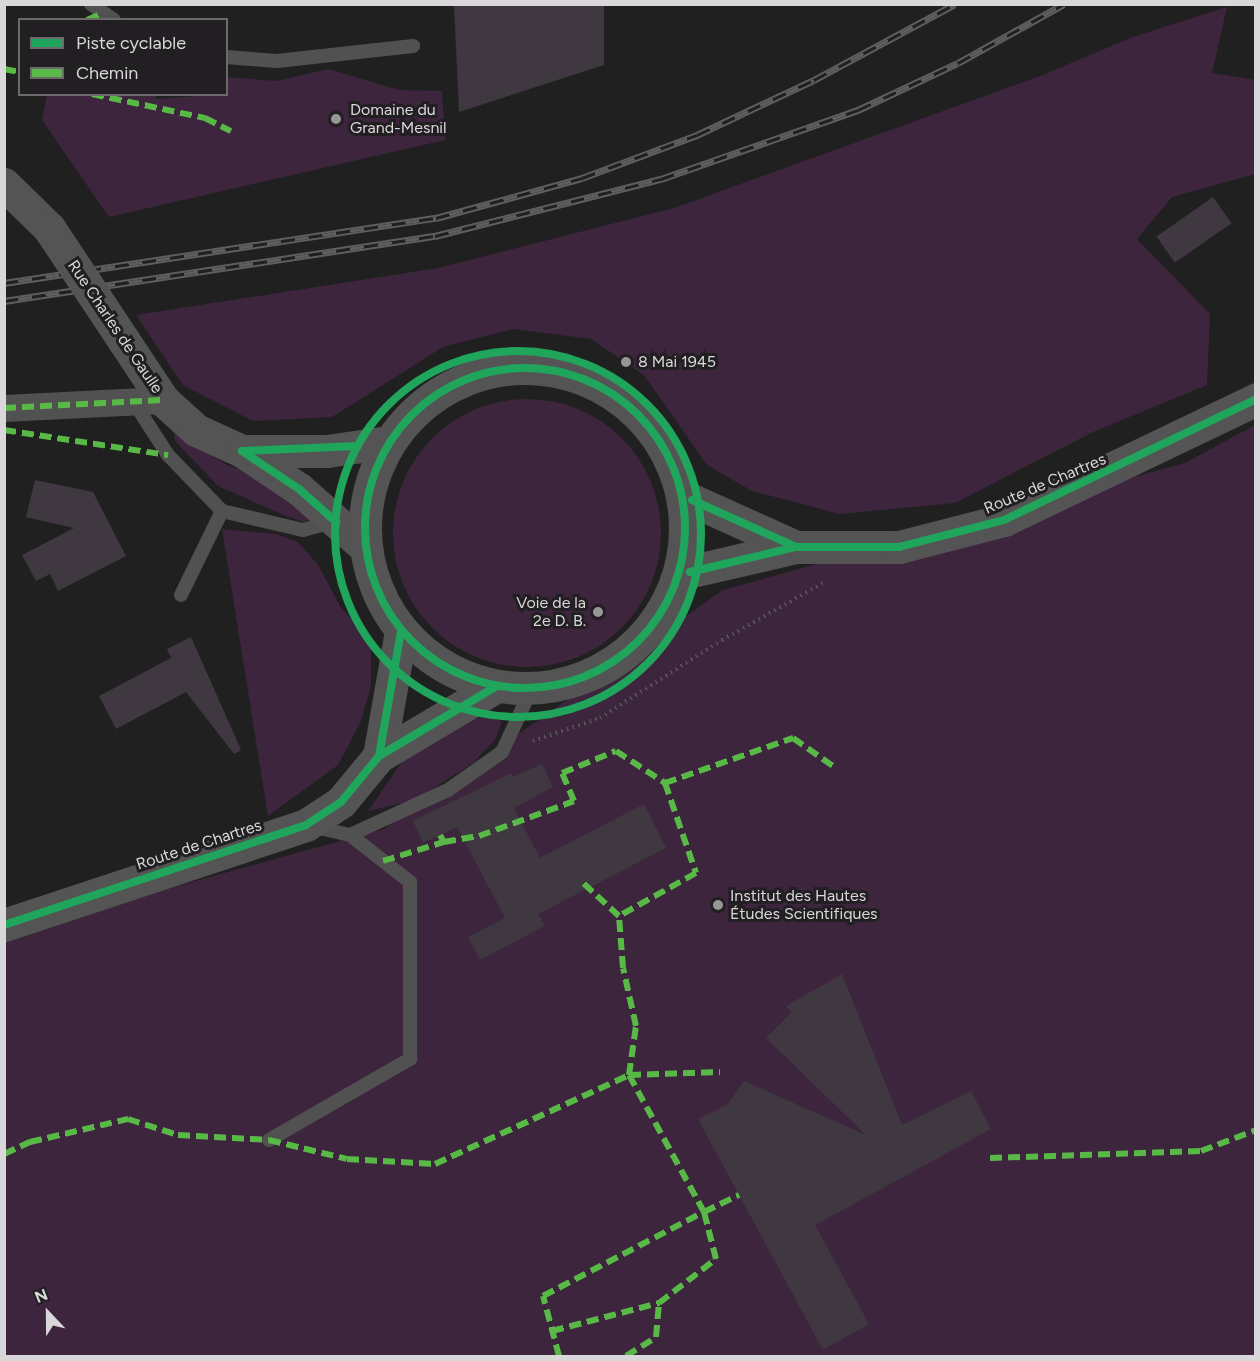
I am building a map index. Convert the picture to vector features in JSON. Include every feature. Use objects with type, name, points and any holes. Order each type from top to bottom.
[{"type":"main road","name":"Rue Charles de Gaulle","points":[[4,184],[49,228],[124,341],[149,402],[196,430],[242,451],[299,489],[365,547]]},
{"type":"main road","points":[[534,367],[565,373],[613,393],[646,421],[669,456],[682,496],[686,536],[679,574],[657,618],[624,654],[581,678],[532,688],[497,686],[461,675],[428,657],[401,630],[377,591],[365,547],[368,492],[389,442],[416,409],[451,385],[491,370],[534,367]]},
{"type":"main road","name":"Route de Chartres","points":[[679,574],[796,547],[899,547],[1005,520],[1256,399]]},
{"type":"main road","name":"Rue Charles de Gaulle","points":[[242,451],[327,451],[389,442]]},
{"type":"main road","name":"Route de Chartres","points":[[682,496],[796,547]]},
{"type":"main road","name":"Route de Chartres","points":[[379,756],[401,630]]},
{"type":"main road","name":"Route de Chartres","points":[[4,925],[306,825],[341,802],[379,756],[497,686]]},
{"type":"street","points":[[4,408],[149,402]]},
{"type":"lane","points":[[91,4],[107,12]]},
{"type":"lane","points":[[228,57],[277,61],[414,46]]},
{"type":"lane","points":[[149,402],[168,455],[222,511],[303,530],[336,522]]},
{"type":"lane","points":[[181,595],[222,511]]},
{"type":"lane","points":[[350,835],[448,790],[502,752],[532,688]]},
{"type":"lane","points":[[269,1140],[410,1059],[410,882],[350,835],[306,825]]},
{"type":"shaded area","points":[[1227,7],[1212,73],[1255,80],[1255,174],[1172,197],[1137,239],[1210,314],[1207,385],[1093,432],[955,503],[840,514],[752,491],[707,465],[644,375],[591,339],[513,329],[443,347],[332,417],[253,421],[183,385],[136,315],[438,268],[674,208],[1040,76],[1133,37]]},
{"type":"shaded area","points":[[328,69],[399,90],[442,91],[445,140],[109,217],[42,120],[47,96],[156,96],[156,99],[228,96],[228,77],[276,81]]},
{"type":"shaded area","points":[[527,399],[553,402],[578,409],[601,422],[622,438],[638,459],[651,482],[658,507],[661,533],[658,559],[651,584],[638,607],[622,628],[601,644],[578,657],[553,664],[527,667],[501,664],[476,657],[453,644],[432,628],[416,607],[403,584],[396,559],[393,533],[396,507],[403,482],[416,459],[432,438],[453,422],[476,409],[501,402]]},
{"type":"shaded area","name":"Institut des Hautes Études Scientifiques","points":[[1255,425],[1255,1356],[5,1356],[4,940],[50,921],[384,829],[723,590],[1185,463]]},
{"type":"shaded area","points":[[174,432],[227,465],[269,479],[312,519],[304,522],[286,516],[218,486],[175,441]]},
{"type":"shaded area","points":[[222,529],[275,534],[298,542],[318,565],[340,606],[371,642],[371,686],[361,721],[338,765],[268,816]]},
{"type":"shaded area","points":[[486,717],[502,721],[495,740],[473,763],[415,800],[368,811],[406,756],[467,720]]},
{"type":"building","points":[[454,4],[604,4],[604,65],[459,112]]},
{"type":"building","points":[[1213,197],[1231,223],[1175,263],[1156,237]]},
{"type":"building","points":[[35,480],[93,492],[126,556],[58,591],[50,574],[36,581],[22,555],[74,528],[26,517]]},
{"type":"building","points":[[191,637],[241,750],[234,754],[186,692],[116,729],[99,696],[171,658],[167,649]]},
{"type":"building","points":[[542,764],[553,787],[514,808],[540,858],[644,804],[666,848],[538,914],[545,926],[480,960],[468,937],[505,918],[457,827],[423,843],[413,821],[511,773],[513,777]]},
{"type":"building","points":[[842,974],[902,1125],[971,1091],[991,1129],[815,1225],[869,1324],[823,1350],[698,1119],[728,1104],[744,1081],[866,1135],[766,1038],[791,1013],[786,1006]]},
{"type":"railway","points":[[4,283],[436,218],[582,178],[697,135],[814,80],[955,4]]},
{"type":"railway","points":[[4,301],[435,236],[661,179],[858,110],[958,63],[1064,4]]},
{"type":"marked path","points":[[92,18],[103,13]]},
{"type":"marked path","points":[[4,69],[18,72]]},
{"type":"marked path","points":[[101,96],[205,118],[231,131]]},
{"type":"marked path","points":[[4,408],[163,400]]},
{"type":"marked path","points":[[4,430],[168,455]]},
{"type":"marked path","points":[[665,783],[793,738],[833,766]]},
{"type":"marked path","points":[[440,835],[444,842],[479,836],[574,801],[562,773],[616,751],[665,783],[696,873],[619,916]]},
{"type":"marked path","points":[[383,861],[444,842]]},
{"type":"marked path","points":[[559,1356],[543,1296],[704,1212],[629,1075],[636,1026],[623,968],[619,916],[582,882]]},
{"type":"marked path","points":[[4,1154],[30,1142],[128,1119],[178,1135],[269,1140],[347,1159],[435,1164],[629,1075],[720,1072]]},
{"type":"marked path","points":[[990,1158],[1201,1151],[1256,1130]]},
{"type":"marked path","points":[[552,1331],[659,1303],[716,1259],[704,1212],[739,1195]]},
{"type":"marked path","points":[[626,1356],[656,1337],[659,1303]]},
{"type":"cycle path","points":[[518,351],[554,355],[588,365],[620,382],[647,405],[670,432],[687,464],[697,498],[701,534],[697,570],[687,604],[670,636],[647,663],[620,686],[588,703],[554,713],[518,717],[482,713],[448,703],[416,686],[389,663],[366,636],[349,604],[339,570],[335,534],[339,498],[349,464],[366,432],[389,405],[416,382],[448,365],[482,355],[518,351]]},
{"type":"cycle path","points":[[525,368],[556,371],[586,380],[614,395],[638,415],[658,439],[673,467],[682,497],[685,528],[682,559],[673,589],[658,617],[638,641],[614,661],[586,676],[556,685],[525,688],[494,685],[464,676],[436,661],[412,641],[392,617],[377,589],[368,559],[365,528],[368,497],[377,467],[392,439],[412,415],[436,395],[464,380],[494,371],[525,368]]},
{"type":"cycle path","points":[[690,572],[796,547],[899,547],[1004,520],[1256,399]]},
{"type":"cycle path","points":[[242,451],[358,446]]},
{"type":"cycle path","points":[[242,451],[299,489],[336,522]]},
{"type":"cycle path","points":[[692,500],[796,547]]},
{"type":"cycle path","points":[[379,756],[401,631]]},
{"type":"cycle path","points":[[4,925],[306,825],[341,802],[379,756],[497,686]]},
{"type":"place","name":"Domaine du Grand-Mesnil","points":[[336,119]]},
{"type":"place","name":"8 Mai 1945","points":[[626,362]]},
{"type":"place","name":"Voie de la 2e D. B.","points":[[598,612]]},
{"type":"place","name":"Institut des Hautes Études Scientifiques","points":[[718,905]]}]
